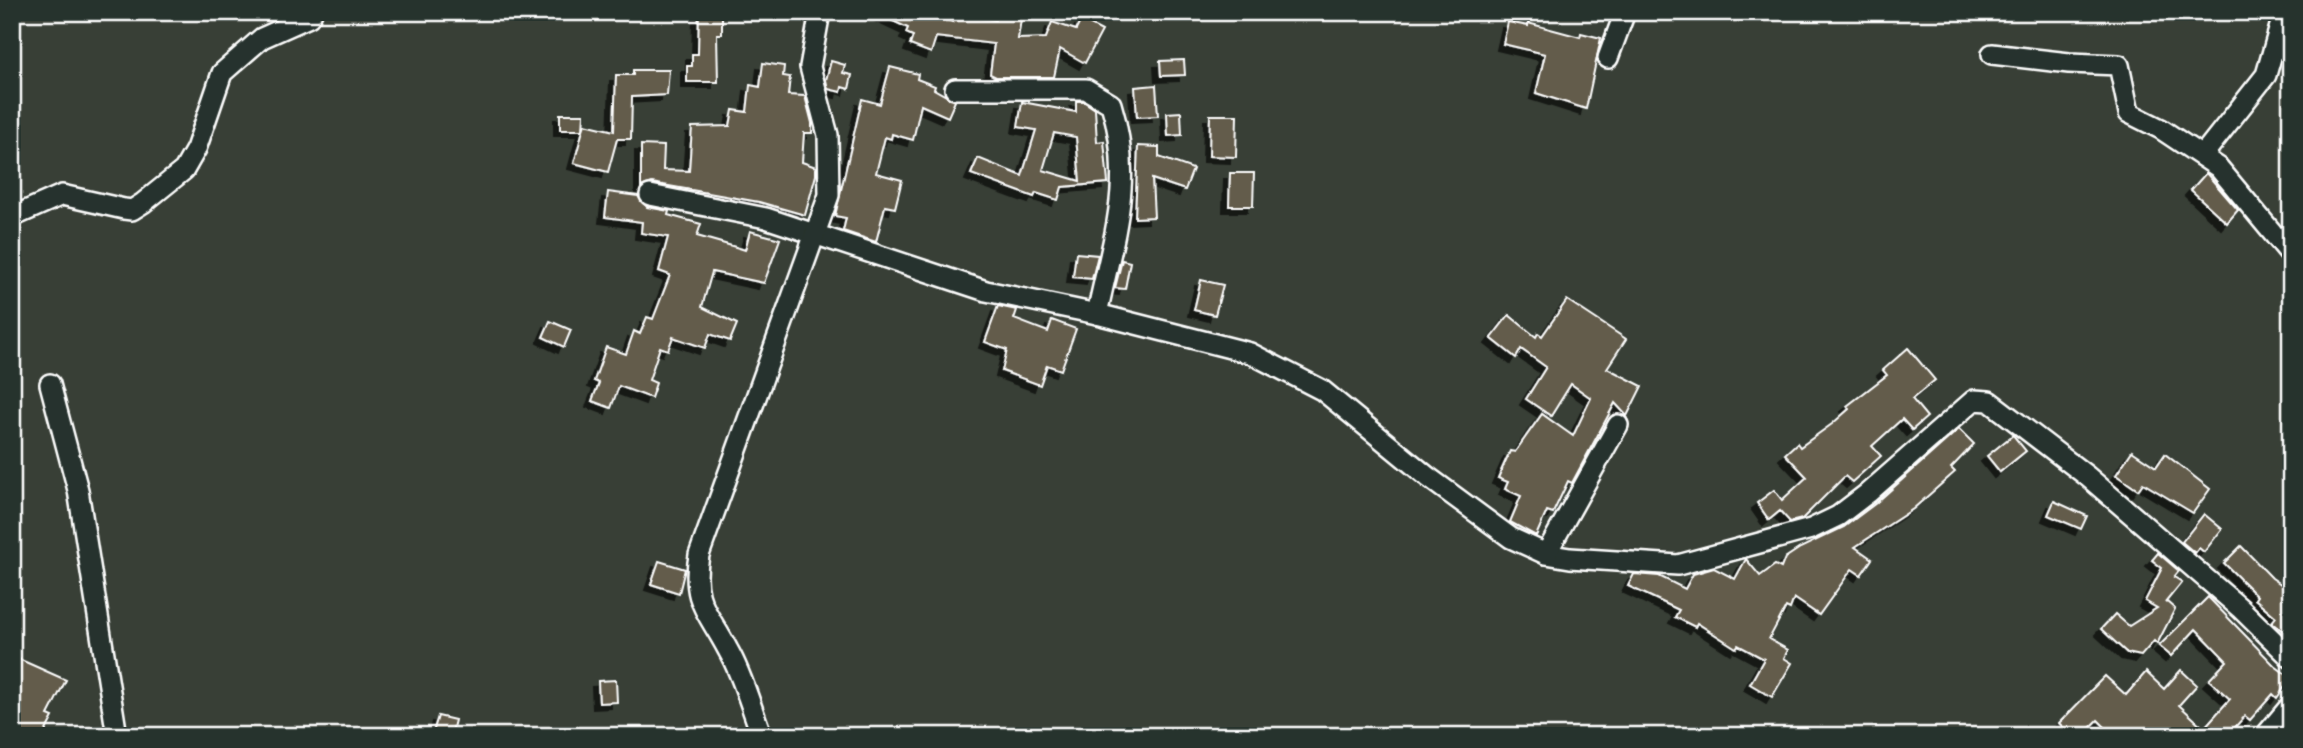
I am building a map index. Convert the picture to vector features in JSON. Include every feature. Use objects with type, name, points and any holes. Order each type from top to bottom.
[{"type":"street","points":[[12,218],[62,195],[132,210],[143,203],[184,170],[196,149],[222,73],[262,38],[309,18],[312,12]]},
{"type":"street","points":[[762,736],[729,650],[702,608],[695,577],[699,555],[829,195],[831,178],[828,135],[810,67],[820,12]]},
{"type":"street","points":[[1608,58],[1625,12]]},
{"type":"street","points":[[2202,156],[2266,75],[2284,12]]},
{"type":"street","points":[[1992,54],[2069,64],[2119,65],[2129,113],[2218,167],[2291,256]]},
{"type":"street","points":[[956,89],[1086,89],[1111,104],[1119,130],[1124,176],[1120,210],[1097,314]]},
{"type":"street","points":[[650,195],[766,218],[986,291],[1097,314],[1250,353],[1332,397],[1428,477],[1511,538],[1546,554],[1678,565],[1811,528],[1838,516],[1868,493],[1957,413],[1974,400],[1984,400],[1994,404],[2087,476],[2239,608],[2291,658]]},
{"type":"street","points":[[50,384],[78,490],[116,714],[117,736]]},
{"type":"street","points":[[1546,554],[1618,425]]},
{"type":"street","points":[[2265,736],[2291,705]]},
{"type":"building","points":[[699,12],[722,12],[722,34],[717,34],[718,82],[687,82],[687,66],[692,66],[692,54],[698,54]]},
{"type":"building","points":[[874,12],[927,12],[953,22],[954,15],[995,20],[997,12],[1022,12],[1018,39],[1046,38],[1052,22],[1076,30],[1081,20],[1102,31],[1085,63],[1060,49],[1054,77],[996,77],[990,74],[994,44],[936,37],[931,53],[910,45],[913,36],[906,33],[908,28]]},
{"type":"building","points":[[1508,22],[1528,26],[1528,23],[1580,37],[1581,33],[1601,38],[1586,109],[1536,93],[1545,54],[1503,44]]},
{"type":"building","points":[[1184,60],[1185,75],[1161,76],[1160,61]]},
{"type":"building","points":[[831,61],[845,65],[843,73],[852,75],[849,89],[842,87],[841,92],[828,89],[826,80]]},
{"type":"building","points":[[763,63],[784,66],[783,76],[790,77],[788,95],[805,96],[812,133],[804,133],[802,162],[816,167],[816,175],[805,215],[759,202],[652,183],[641,187],[641,145],[664,146],[663,170],[689,171],[692,127],[730,126],[733,110],[747,112],[750,85],[760,87]]},
{"type":"building","points":[[890,67],[918,74],[917,79],[935,86],[934,89],[955,101],[948,117],[921,105],[913,140],[892,134],[891,139],[885,137],[876,173],[902,180],[895,208],[885,206],[876,242],[843,231],[846,218],[835,216],[862,99],[880,104]]},
{"type":"building","points":[[633,70],[669,70],[667,95],[632,97],[631,139],[617,139],[608,172],[574,163],[585,124],[614,131],[616,75],[633,75]]},
{"type":"building","points":[[1156,85],[1158,116],[1137,117],[1135,87]]},
{"type":"building","points":[[1076,101],[1083,101],[1095,109],[1097,142],[1104,141],[1108,183],[1062,187],[1058,200],[1036,193],[1034,197],[971,174],[978,158],[1022,176],[1036,130],[1018,127],[1022,102],[1076,112]],"holes":[[[1054,133],[1076,137],[1080,181],[1043,170]]]},
{"type":"building","points":[[1181,112],[1182,135],[1168,136],[1167,113]]},
{"type":"building","points":[[560,114],[584,114],[583,130],[560,130]]},
{"type":"building","points":[[1210,115],[1237,115],[1236,157],[1209,156]]},
{"type":"building","points":[[1138,146],[1159,147],[1159,157],[1193,169],[1185,190],[1152,179],[1154,217],[1135,218]]},
{"type":"building","points":[[1230,173],[1254,173],[1253,206],[1229,206]]},
{"type":"building","points":[[2206,173],[2238,210],[2227,223],[2191,190]]},
{"type":"building","points":[[608,192],[638,196],[647,207],[669,211],[668,215],[701,224],[697,236],[745,250],[750,231],[780,239],[764,283],[712,272],[702,307],[737,324],[730,341],[710,334],[705,348],[673,337],[668,350],[660,347],[649,380],[656,383],[651,398],[619,386],[611,408],[592,401],[599,383],[594,381],[606,347],[626,354],[634,331],[640,334],[647,317],[653,319],[670,275],[659,271],[668,237],[641,233],[642,222],[605,217]]},
{"type":"building","points":[[1076,253],[1098,255],[1092,279],[1073,277]]},
{"type":"building","points":[[1122,260],[1130,262],[1125,289],[1115,288]]},
{"type":"building","points":[[1201,280],[1223,285],[1215,315],[1194,310]]},
{"type":"building","points":[[1567,300],[1626,339],[1607,368],[1642,386],[1627,416],[1615,403],[1572,483],[1568,481],[1553,513],[1547,511],[1536,536],[1510,522],[1521,496],[1505,489],[1508,482],[1498,478],[1510,451],[1515,452],[1542,414],[1573,436],[1591,398],[1571,384],[1551,416],[1526,399],[1546,367],[1521,349],[1516,358],[1491,338],[1509,315],[1536,337],[1538,333],[1542,336]]},
{"type":"building","points":[[998,306],[1017,310],[1014,319],[1048,332],[1052,320],[1076,329],[1061,370],[1047,365],[1040,385],[1002,371],[1007,350],[985,342]]},
{"type":"building","points":[[550,321],[571,330],[564,347],[543,337]]},
{"type":"building","points":[[1908,348],[1935,380],[1912,399],[1927,417],[1912,430],[1902,419],[1872,446],[1881,456],[1852,482],[1845,476],[1802,519],[1790,522],[1780,511],[1769,520],[1757,503],[1774,490],[1782,500],[1807,477],[1785,454],[1797,443],[1800,447],[1832,424],[1849,409],[1847,406],[1887,375],[1883,370]]},
{"type":"building","points":[[1959,429],[1974,444],[1951,468],[1955,472],[1913,509],[1855,547],[1872,559],[1861,575],[1852,569],[1819,615],[1794,598],[1790,609],[1786,607],[1769,639],[1788,650],[1784,658],[1792,663],[1772,697],[1750,684],[1764,659],[1738,645],[1736,648],[1697,623],[1695,627],[1675,617],[1679,610],[1628,586],[1634,574],[1659,576],[1685,589],[1693,574],[1714,568],[1735,579],[1746,559],[1760,576],[1775,565],[1781,568],[1785,558],[1844,527],[1876,503]]},
{"type":"building","points":[[2013,435],[2026,451],[2000,472],[1987,456]]},
{"type":"building","points":[[2132,451],[2156,467],[2165,454],[2210,489],[2193,513],[2143,483],[2138,490],[2116,475]]},
{"type":"building","points":[[2054,501],[2087,516],[2081,529],[2048,515]]},
{"type":"building","points":[[2204,514],[2222,529],[2204,552],[2199,548],[2195,553],[2182,542]]},
{"type":"building","points":[[2241,546],[2272,578],[2291,591],[2291,638],[2272,622],[2276,617],[2255,599],[2257,596],[2224,563]]},
{"type":"building","points":[[2158,553],[2179,571],[2174,577],[2182,582],[2165,603],[2175,609],[2157,644],[2154,641],[2141,656],[2127,653],[2101,629],[2115,614],[2129,626],[2157,608],[2145,601],[2162,568],[2152,560]]},
{"type":"building","points":[[659,561],[685,569],[679,593],[651,584]]},
{"type":"building","points":[[2208,597],[2275,666],[2291,678],[2277,698],[2273,694],[2250,720],[2245,716],[2227,736],[2114,736],[2098,720],[2082,736],[2071,736],[2059,723],[2105,676],[2126,695],[2146,672],[2164,689],[2181,670],[2197,685],[2179,705],[2204,728],[2230,699],[2209,680],[2227,661],[2196,629],[2171,656],[2159,646]]},
{"type":"building","points":[[12,656],[66,680],[48,715],[53,717],[43,736],[18,736],[21,729],[12,724]]},
{"type":"building","points":[[616,680],[617,702],[599,703],[598,681]]},
{"type":"building","points":[[438,716],[455,720],[451,736],[432,736]]}]
